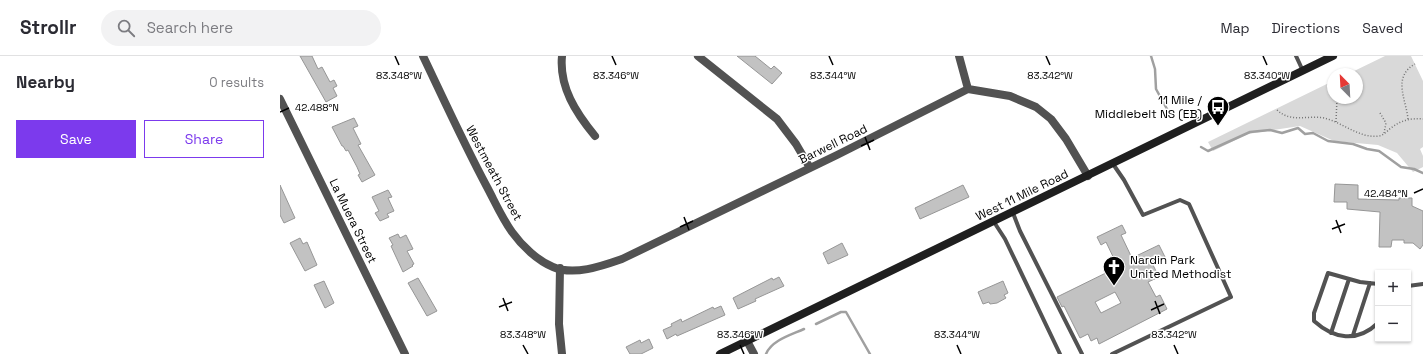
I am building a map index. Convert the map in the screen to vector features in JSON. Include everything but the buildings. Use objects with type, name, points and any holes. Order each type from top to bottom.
[{"type":"street","name":"Westmeath Street","points":[[423,56],[477,168],[512,233],[537,258],[554,268],[560,268]]},
{"type":"street","points":[[562,56],[562,77],[571,103],[580,118],[595,136]]},
{"type":"street","points":[[698,56],[776,119],[796,144],[810,168]]},
{"type":"street","points":[[959,56],[968,90],[1010,96],[1036,107],[1051,119],[1066,139],[1088,176]]},
{"type":"street","name":"West 11 Mile Road","points":[[720,354],[1013,213],[1333,56]]},
{"type":"street","name":"Barwell Road","points":[[560,268],[573,270],[604,266],[622,259],[968,90]]},
{"type":"street","name":"La Muera Street","points":[[280,99],[405,354]]},
{"type":"street","points":[[560,268],[559,324],[562,354]]},
{"type":"street","points":[[747,341],[754,354]]},
{"type":"lane","points":[[1296,56],[1303,71]]},
{"type":"lane","points":[[1112,354],[1231,296],[1189,204],[1180,200],[1143,215],[1124,180],[1113,164]]},
{"type":"lane","points":[[1013,213],[1020,231],[1082,354]]},
{"type":"lane","points":[[994,222],[1005,238],[1060,354]]},
{"type":"lane","points":[[1375,284],[1349,279],[1328,273],[1314,313],[1314,321],[1324,330],[1338,336],[1366,332],[1375,325]]},
{"type":"lane","points":[[1331,333],[1349,279]]},
{"type":"lane","points":[[1353,335],[1370,283]]},
{"type":"lane","points":[[1411,286],[1423,284]]},
{"type":"path","points":[[1408,119],[1401,81],[1407,70],[1415,64]]},
{"type":"path","points":[[1336,122],[1337,104]]},
{"type":"path","points":[[1277,110],[1293,118],[1322,118],[1336,122],[1360,134],[1378,136],[1384,134],[1393,126],[1408,119],[1423,119]]},
{"type":"path","points":[[1380,113],[1386,123],[1384,134]]},
{"type":"shaded area","points":[[1385,56],[1411,56],[1423,81],[1423,147],[1420,149],[1423,156],[1423,167],[1413,172],[1397,153],[1378,145],[1334,141],[1300,126],[1248,134],[1213,151],[1208,142],[1327,84],[1327,104],[1363,104],[1363,68],[1360,68]]},
{"type":"waterway","points":[[1151,56],[1155,69],[1156,89],[1167,109]]},
{"type":"waterway","points":[[1201,147],[1208,151],[1250,132],[1270,130],[1282,133],[1298,128],[1305,134],[1313,133],[1328,141],[1353,144],[1379,151],[1401,167],[1414,169],[1423,173]]},
{"type":"waterway","points":[[816,324],[841,312],[846,312],[870,354]]},
{"type":"waterway","points":[[766,354],[777,342],[804,329]]},
{"type":"place","name":"11 Mile / Middlebelt NS (EB)","points":[[1218,126]]},
{"type":"place","name":"Nardin Park United Methodist","points":[[1114,286]]}]
